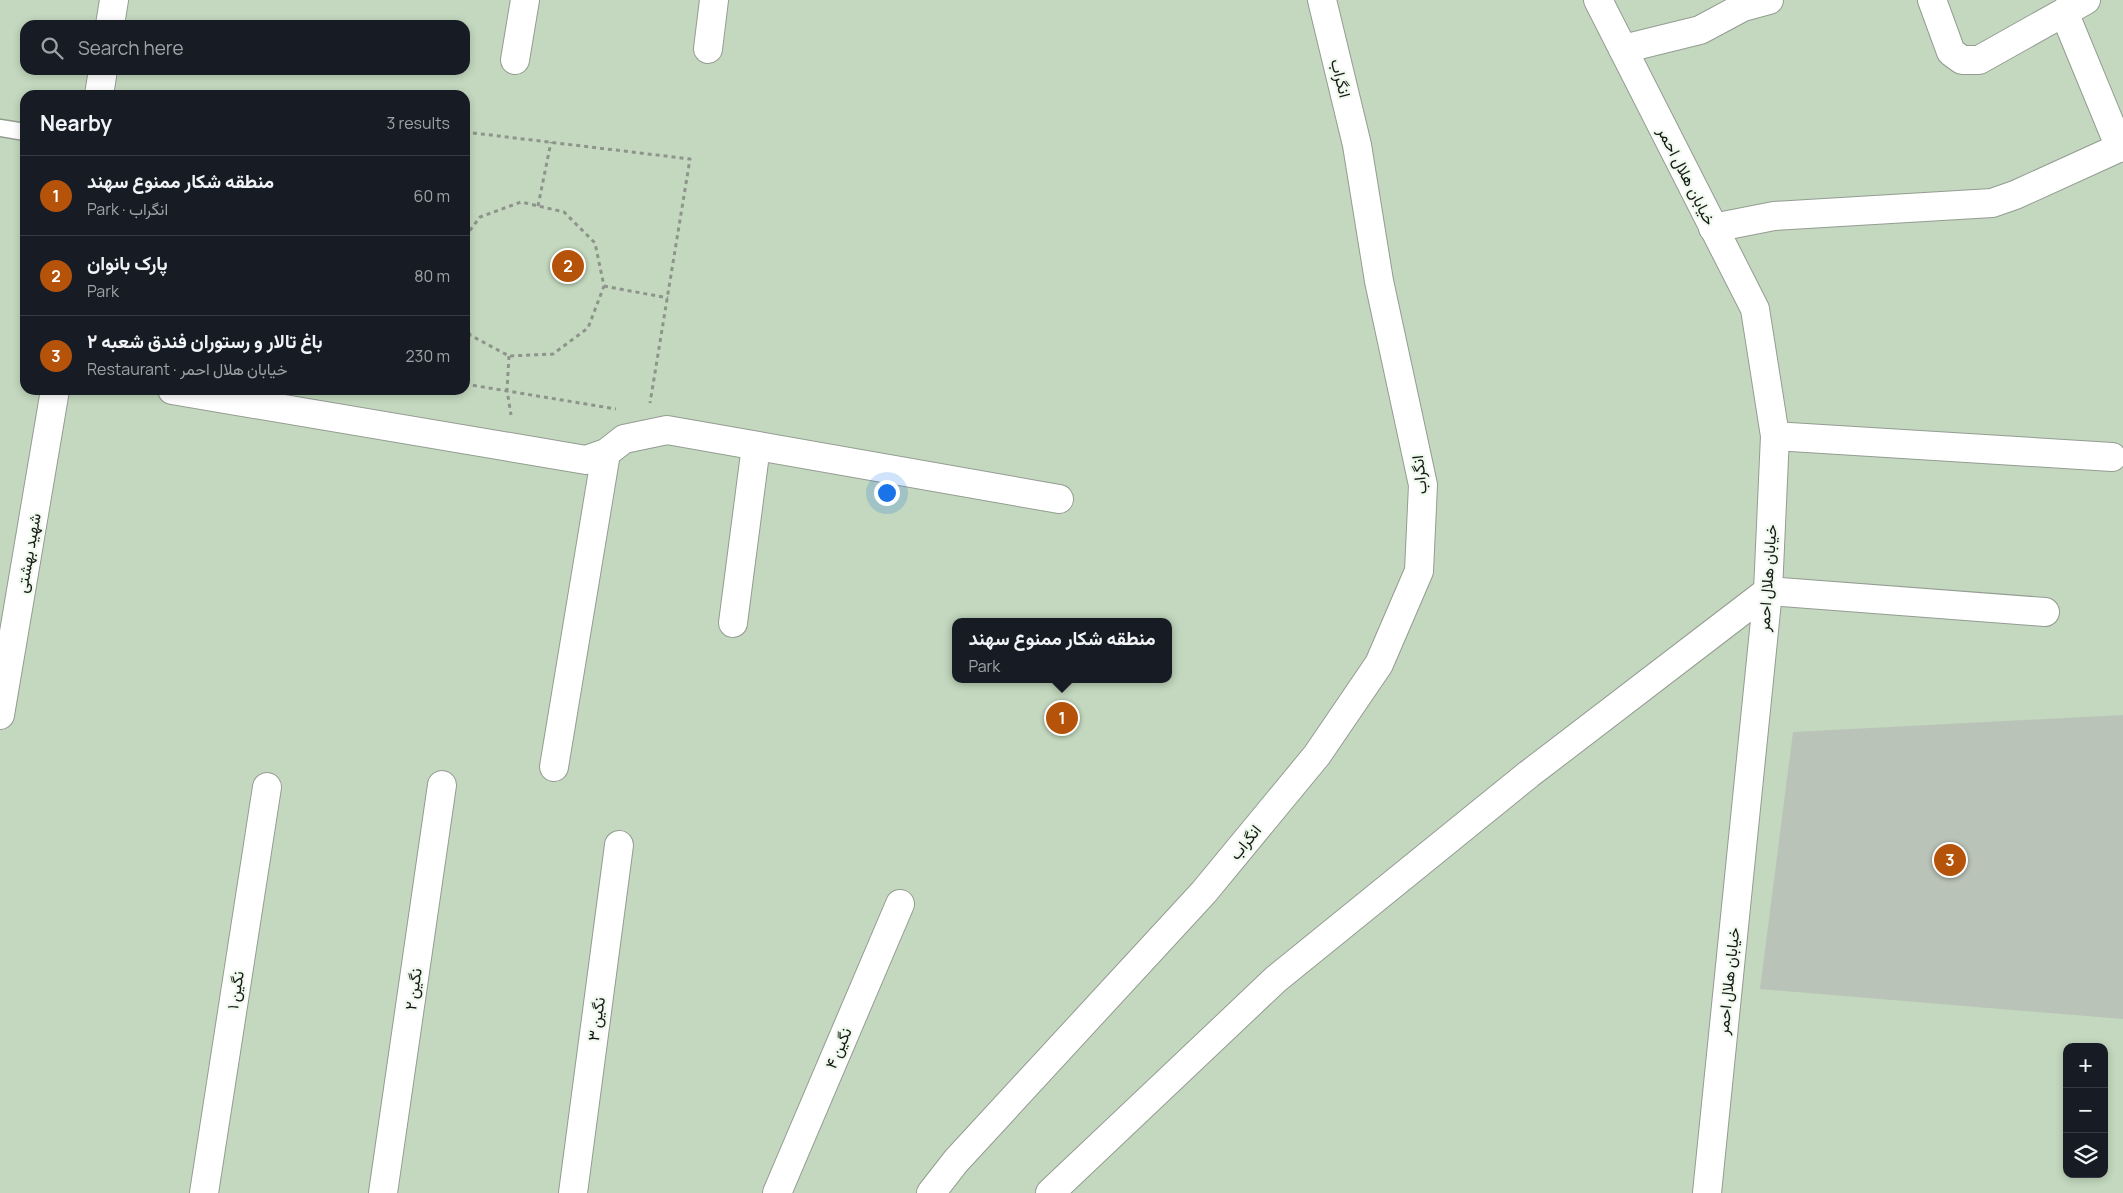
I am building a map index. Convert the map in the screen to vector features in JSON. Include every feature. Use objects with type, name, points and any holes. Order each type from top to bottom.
[{"type":"street","points":[[111,20],[114,0]]},
{"type":"street","points":[[515,60],[525,0]]},
{"type":"street","points":[[708,48],[714,0]]},
{"type":"street","name":"انگراب","points":[[931,1193],[956,1162],[1204,892],[1316,755],[1379,664],[1419,571],[1423,485],[1379,281],[1357,145],[1322,0]]},
{"type":"street","name":"خیابان هلال احمر","points":[[1598,0],[1755,309],[1775,436],[1768,591],[1707,1193]]},
{"type":"street","points":[[1623,49],[1700,30],[1743,7],[1769,0]]},
{"type":"street","points":[[1713,228],[1774,216],[1992,203],[2015,195],[2121,147],[2075,6],[1978,60],[1962,60],[1951,52],[1932,0]]},
{"type":"street","points":[[100,90],[102,75]]},
{"type":"street","name":"شهید بهشتی","points":[[0,715],[54,395]]},
{"type":"street","points":[[202,395],[586,460],[606,453],[624,439],[667,430],[1059,499]]},
{"type":"street","points":[[1775,436],[2112,457]]},
{"type":"street","points":[[733,623],[756,446]]},
{"type":"street","points":[[554,768],[606,453]]},
{"type":"street","points":[[1050,1193],[1276,979],[1528,774],[1768,591],[2045,612]]},
{"type":"street","name":"نگین ۲","points":[[383,1193],[442,785]]},
{"type":"street","name":"نگین ۱","points":[[204,1193],[266,787]]},
{"type":"street","name":"نگین ۳","points":[[573,1193],[619,845]]},
{"type":"street","name":"نگین ۴","points":[[777,1193],[900,904]]},
{"type":"lane","points":[[0,128],[20,131]]},
{"type":"path","points":[[470,133],[690,159],[650,404]]},
{"type":"path","points":[[538,206],[551,142]]},
{"type":"path","points":[[470,230],[480,217],[521,202],[564,212],[595,243],[604,286],[588,328],[553,354],[509,356],[470,335]]},
{"type":"path","points":[[604,286],[668,298]]},
{"type":"path","points":[[509,356],[507,390],[516,448]]},
{"type":"path","points":[[470,385],[624,410]]},
{"type":"green space","points":[[0,0],[2123,0],[2123,1193],[0,1193]]},
{"type":"building","points":[[2123,715],[2123,1019],[1760,989],[1793,732]]},
{"type":"place","name":"پارک بانوان","points":[[568,266]]},
{"type":"place","name":"منطقه شکار ممنوع سهند","points":[[1062,718]]},
{"type":"place","name":"باغ تالار و رستوران فندق شعبه ۲","points":[[1950,860]]}]
